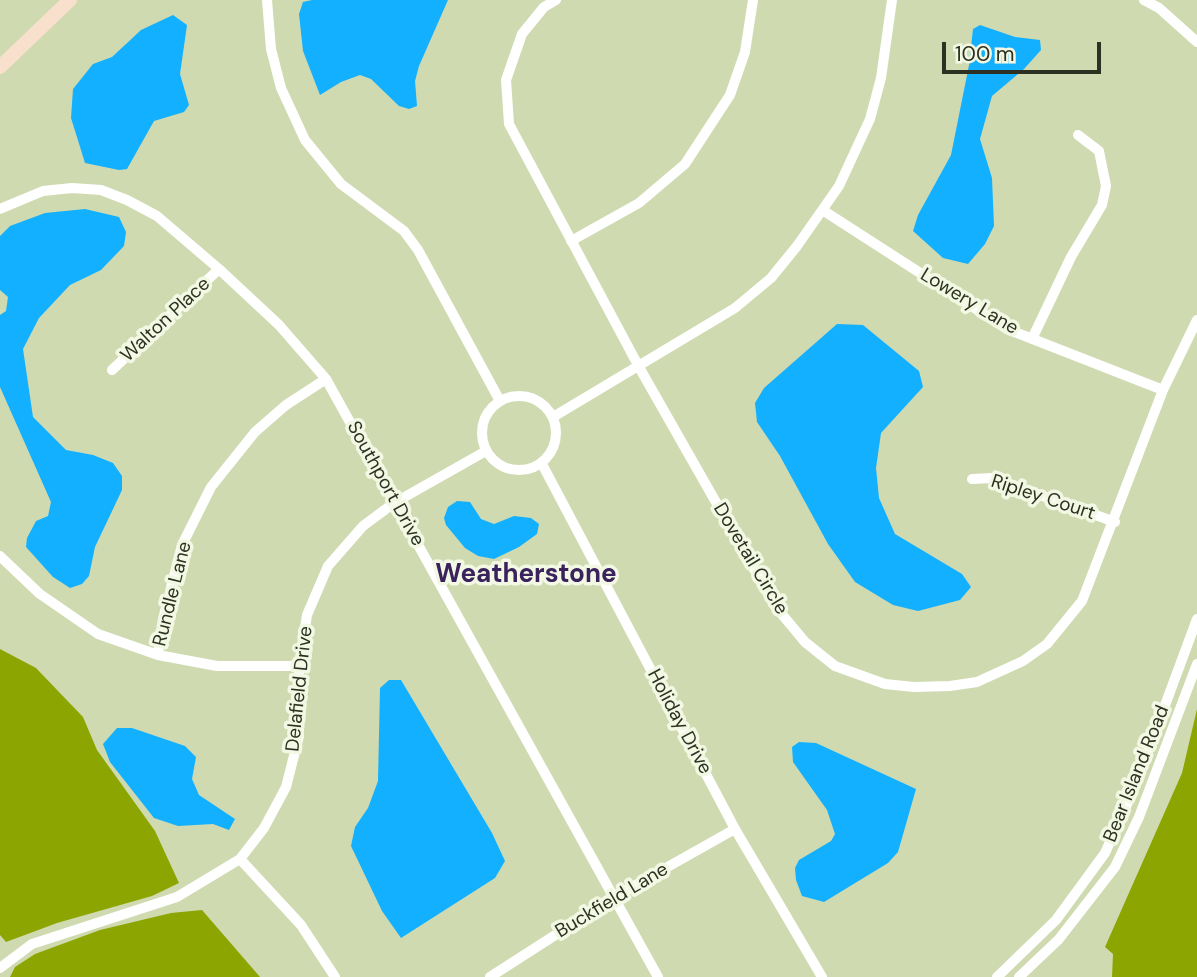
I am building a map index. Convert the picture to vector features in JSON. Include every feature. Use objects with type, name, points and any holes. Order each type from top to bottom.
[{"type":"main road","points":[[0,66],[70,0]]},
{"type":"street","points":[[267,0],[271,50],[281,89],[305,140],[341,184],[404,231],[418,250],[500,401]]},
{"type":"street","name":"Dovetail Circle","points":[[556,0],[544,7],[522,34],[506,80],[509,124],[639,367],[775,606],[805,642],[835,666],[885,684],[914,687],[977,682],[1023,661],[1039,650],[1082,601],[1115,522],[1163,390],[1197,320]]},
{"type":"street","points":[[572,241],[639,203],[685,164],[730,95],[745,52],[753,0]]},
{"type":"street","points":[[553,417],[735,308],[771,278],[824,211],[856,155],[870,119],[884,65],[892,0]]},
{"type":"street","points":[[1144,0],[1159,8],[1197,42]]},
{"type":"street","points":[[1032,339],[1070,257],[1102,205],[1106,186],[1099,151],[1078,135]]},
{"type":"street","name":"Southport Drive","points":[[0,209],[43,191],[72,188],[101,190],[127,200],[157,216],[219,269],[279,325],[326,379],[616,896],[658,977]]},
{"type":"street","name":"Lowery Lane","points":[[824,211],[982,313],[1032,339],[1163,390]]},
{"type":"street","name":"Walton Place","points":[[112,370],[219,269]]},
{"type":"street","name":"Rundle Lane","points":[[158,655],[163,619],[182,545],[211,488],[255,432],[286,405],[326,379]]},
{"type":"street","points":[[515,396],[534,398],[553,417],[557,436],[551,453],[542,464],[524,471],[508,469],[496,463],[486,451],[482,438],[485,420],[500,401],[515,396]]},
{"type":"street","name":"Delafield Drive","points":[[0,968],[32,944],[177,897],[240,859],[264,828],[286,788],[299,736],[299,666],[307,615],[328,566],[363,526],[394,503],[486,451]]},
{"type":"street","name":"Holiday Drive","points":[[542,464],[735,829],[822,977]]},
{"type":"street","name":"Ripley Court","points":[[972,479],[993,478],[1115,522]]},
{"type":"street","points":[[0,556],[40,594],[98,634],[158,655],[217,666],[299,666]]},
{"type":"street","name":"Bear Island Road","points":[[997,977],[1056,920],[1105,853],[1124,815],[1197,619]]},
{"type":"street","name":"Bear Island Road","points":[[1019,977],[1066,931],[1115,867],[1139,817],[1197,664]]},
{"type":"street","name":"Buckfield Lane","points":[[490,977],[616,896],[735,829]]},
{"type":"street","points":[[240,859],[301,925],[335,977]]},
{"type":"green space","points":[[0,649],[36,668],[83,717],[97,750],[155,831],[179,883],[152,896],[57,923],[6,942],[0,935]]},
{"type":"green space","points":[[1197,709],[1197,977],[1112,977],[1113,954],[1105,947],[1182,773]]},
{"type":"green space","points":[[202,910],[260,977],[10,977],[15,967],[35,954],[100,930],[171,913]]},
{"type":"water","points":[[448,0],[419,66],[415,81],[417,106],[409,109],[399,106],[371,79],[360,75],[341,82],[320,95],[303,51],[299,14],[303,2]]},
{"type":"water","points":[[173,15],[187,25],[180,74],[189,105],[184,112],[154,121],[127,169],[119,170],[85,163],[71,118],[73,89],[93,64],[112,57],[141,30]]},
{"type":"water","points":[[980,25],[1015,37],[1040,40],[1041,50],[1024,69],[992,96],[980,139],[992,178],[994,226],[985,244],[968,264],[943,258],[913,231],[918,215],[951,155],[969,65],[973,29]]},
{"type":"water","points":[[85,209],[119,217],[126,232],[124,246],[101,270],[70,285],[39,318],[23,349],[33,417],[66,450],[93,455],[113,463],[122,476],[122,490],[95,547],[89,576],[82,584],[70,588],[53,577],[26,547],[27,538],[36,521],[48,516],[51,502],[0,387],[0,315],[6,311],[8,297],[0,290],[0,236],[10,226],[45,213]]},
{"type":"water","points":[[837,324],[863,325],[919,371],[923,387],[881,433],[876,468],[879,498],[895,534],[962,574],[971,587],[960,600],[918,611],[893,605],[855,582],[828,544],[780,456],[757,422],[755,403],[764,388]]},
{"type":"water","points":[[457,501],[470,502],[481,519],[494,524],[514,516],[531,518],[539,524],[537,534],[519,547],[494,559],[478,556],[465,548],[446,525],[444,518],[448,507]]},
{"type":"water","points":[[389,680],[401,680],[492,833],[505,861],[495,878],[401,938],[382,911],[351,846],[355,827],[368,808],[378,781],[380,688]]},
{"type":"water","points":[[117,728],[132,728],[185,746],[196,757],[192,779],[199,795],[235,819],[229,830],[213,824],[178,826],[154,818],[110,762],[103,744]]},
{"type":"water","points":[[799,742],[816,743],[916,789],[898,852],[888,863],[824,902],[802,896],[796,880],[795,868],[799,860],[831,841],[835,834],[827,810],[793,762],[792,747]]},
{"type":"district","name":"Weatherstone","points":[[526,575]]}]
